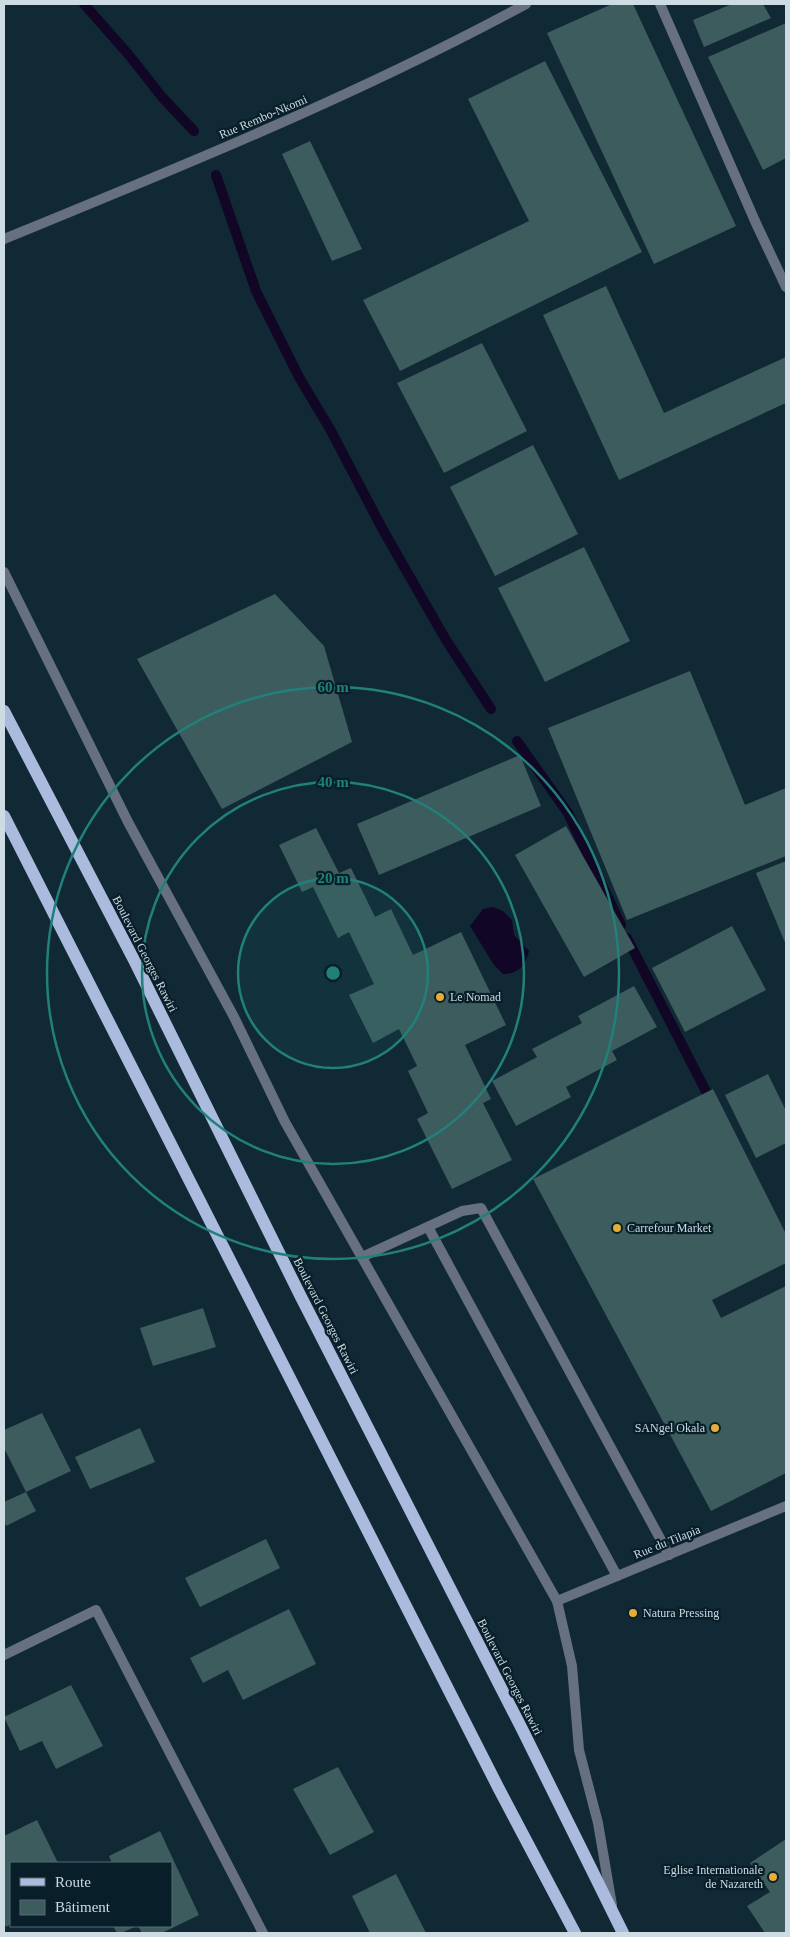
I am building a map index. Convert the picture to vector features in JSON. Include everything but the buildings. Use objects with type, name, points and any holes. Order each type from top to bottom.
[{"type":"main road","name":"Boulevard Georges Rawiri","points":[[4,711],[138,969],[300,1295],[522,1729],[623,1933]]},
{"type":"main road","points":[[4,816],[481,1754],[575,1933]]},
{"type":"street","name":"Rue Rembo-Nkomi","points":[[4,239],[136,185],[324,104],[481,28],[526,4]]},
{"type":"street","points":[[660,4],[786,287]]},
{"type":"street","points":[[4,572],[128,822],[234,1017],[285,1122],[557,1601],[572,1666],[579,1750],[598,1823],[614,1916]]},
{"type":"street","points":[[362,1257],[462,1211],[481,1208],[669,1555]]},
{"type":"street","points":[[428,1227],[617,1576]]},
{"type":"street","name":"Rue du Tilapia","points":[[557,1601],[786,1506]]},
{"type":"street","points":[[4,1655],[96,1610],[263,1933]]},
{"type":"shaded area","points":[[493,907],[503,911],[512,920],[514,935],[529,951],[526,961],[513,973],[503,974],[494,965],[470,926],[483,909]]},
{"type":"waterway","points":[[84,4],[129,55],[162,97],[194,131]]},
{"type":"waterway","points":[[216,175],[256,291],[299,377],[330,429],[383,530],[446,640],[491,709]]},
{"type":"waterway","points":[[517,741],[568,813],[621,925]]},
{"type":"waterway","points":[[627,938],[712,1103]]},
{"type":"place","name":"Le Nomad","points":[[440,997]]},
{"type":"place","name":"Carrefour Market","points":[[617,1228]]},
{"type":"place","name":"SANgel Okala","points":[[715,1428]]},
{"type":"place","name":"Natura Pressing","points":[[633,1613]]},
{"type":"place","name":"Eglise Internationale de Nazareth","points":[[773,1877]]}]
